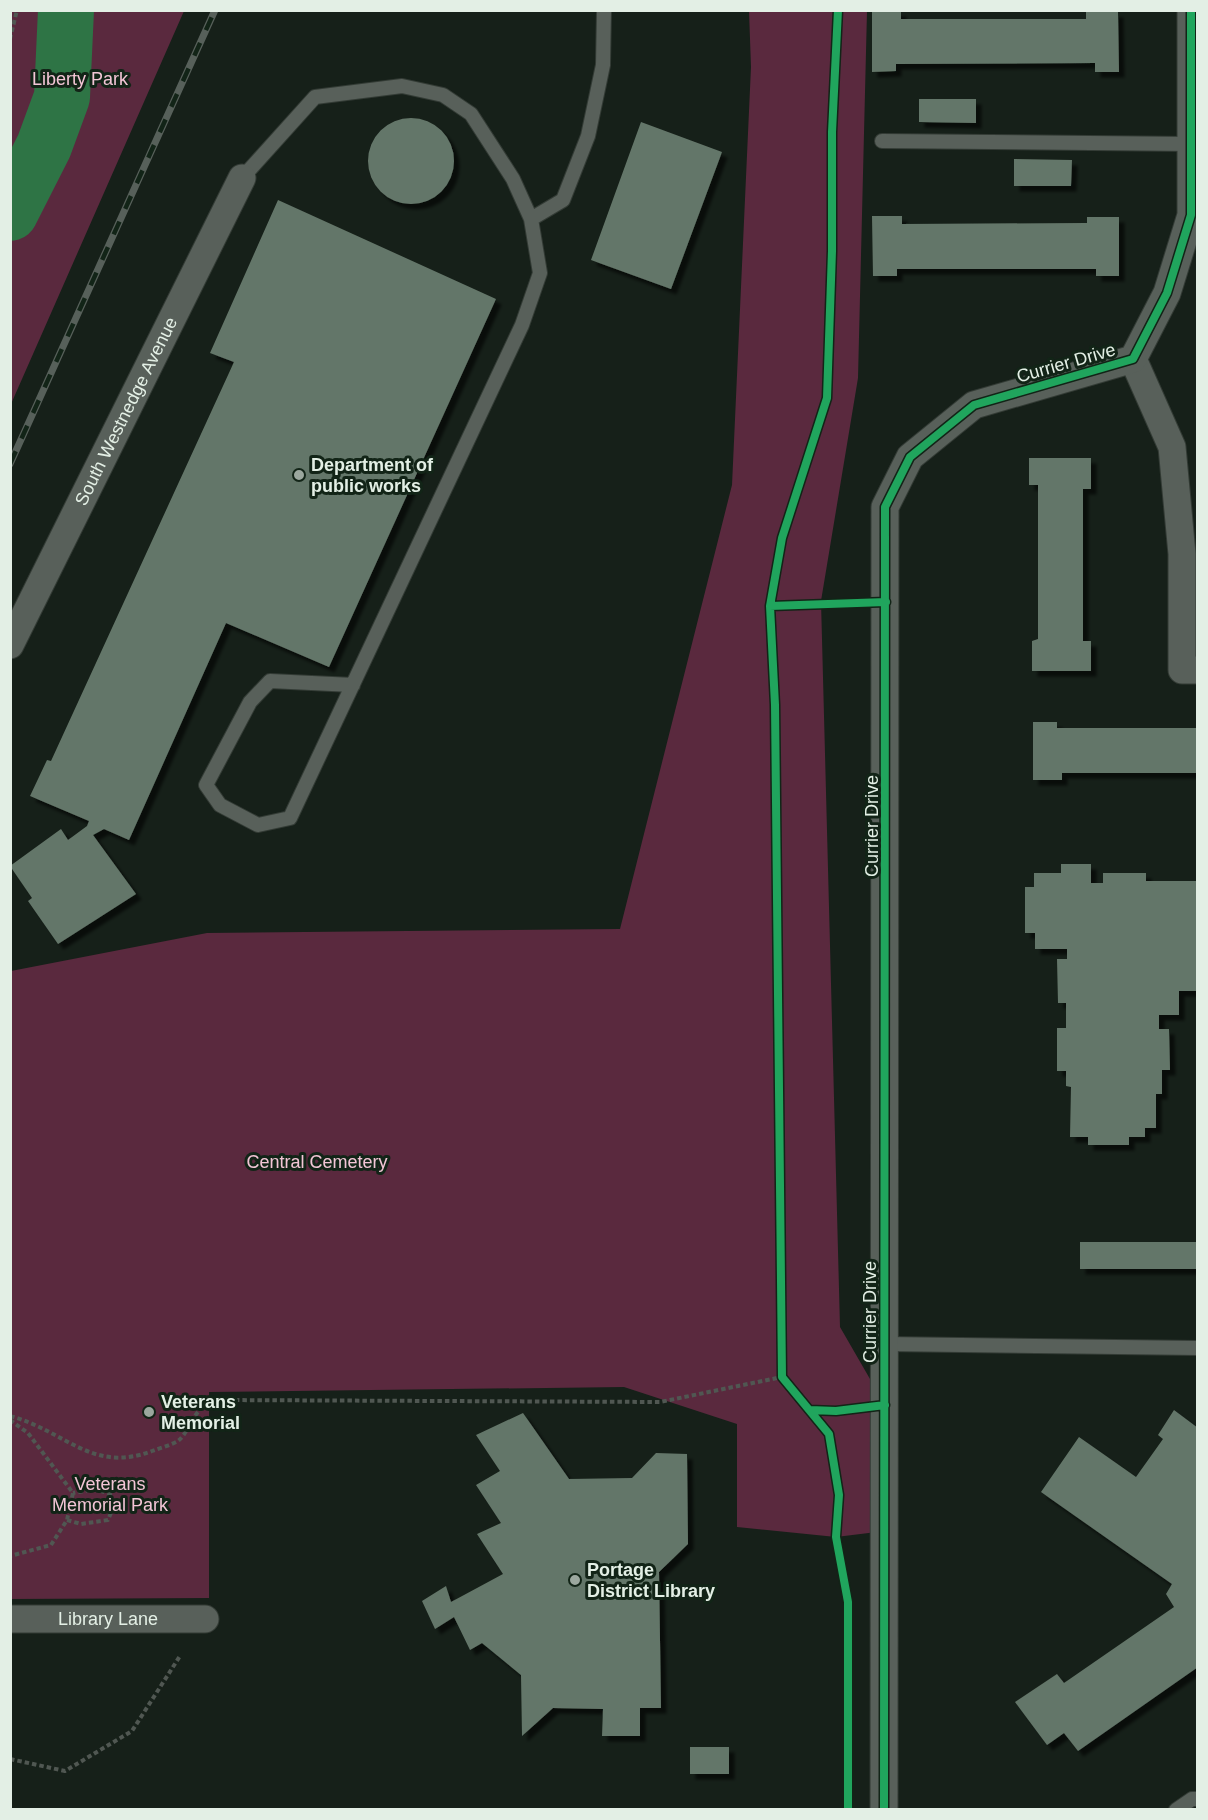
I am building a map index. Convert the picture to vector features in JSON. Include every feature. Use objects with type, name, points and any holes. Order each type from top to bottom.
[{"type":"street","name":"Currier Drive","points":[[884,1809],[885,507],[910,457],[974,405],[1133,359],[1167,293],[1191,215],[1194,174],[1191,144],[1191,10]]},
{"type":"street","name":"South Westnedge Avenue","points":[[10,645],[242,177]]},
{"type":"street","name":"Currier Drive","points":[[1133,359],[1172,447],[1190,554],[1182,670],[1197,670]]},
{"type":"street","name":"Library Lane","points":[[10,1619],[205,1618]]},
{"type":"lane","points":[[531,219],[563,200],[588,136],[603,65],[604,10]]},
{"type":"lane","points":[[242,177],[315,97],[402,86],[443,95],[471,114],[513,179],[531,219],[540,273],[522,325],[353,685],[290,818],[258,825],[220,805],[206,785],[249,702],[270,681],[353,685]]},
{"type":"lane","points":[[882,141],[1191,144]]},
{"type":"lane","points":[[885,1344],[1197,1348]]},
{"type":"lane","points":[[1176,1809],[1192,1799],[1197,1799]]},
{"type":"path","points":[[10,39],[17,10]]},
{"type":"path","points":[[782,1366],[782,1377],[789,1385]]},
{"type":"path","points":[[10,1418],[48,1430],[87,1452],[103,1458],[120,1459],[134,1458],[179,1440],[200,1409],[219,1400],[660,1402],[782,1377]]},
{"type":"path","points":[[10,1418],[28,1433],[73,1493],[67,1520],[51,1545],[10,1556]]},
{"type":"path","points":[[67,1520],[81,1524],[108,1520],[113,1509],[110,1494],[95,1489],[73,1493]]},
{"type":"path","points":[[10,1760],[65,1771],[132,1731],[180,1656]]},
{"type":"green space","name":"Liberty Park","points":[[10,11],[184,11],[11,404],[10,404]]},
{"type":"green space","points":[[749,11],[867,11],[858,378],[821,601],[840,1327],[885,1405],[885,1531],[836,1537],[737,1527],[737,1424],[624,1387],[209,1392],[209,1598],[11,1599],[11,971],[207,933],[620,929],[732,485],[751,67]]},
{"type":"building","points":[[872,11],[901,11],[901,19],[1086,19],[1086,12],[1118,12],[1119,72],[1095,72],[1095,63],[896,64],[896,71],[872,72]]},
{"type":"building","points":[[919,99],[976,99],[976,123],[919,122]]},
{"type":"building","points":[[411,118],[435,125],[447,137],[454,161],[447,185],[435,197],[411,204],[387,197],[375,185],[368,161],[375,137],[387,125]]},
{"type":"building","points":[[641,122],[722,152],[671,289],[591,260]]},
{"type":"building","points":[[1014,159],[1072,160],[1071,186],[1014,186]]},
{"type":"building","name":"Department of public works","points":[[278,200],[496,299],[329,667],[226,623],[129,840],[104,829],[93,835],[136,894],[58,944],[28,901],[32,898],[10,866],[61,829],[68,840],[87,826],[89,821],[30,796],[47,760],[51,761],[234,362],[210,353]]},
{"type":"building","points":[[872,216],[902,216],[902,224],[1087,223],[1087,217],[1119,217],[1119,276],[1096,276],[1096,269],[897,269],[897,276],[873,276]]},
{"type":"building","points":[[1029,458],[1091,458],[1091,489],[1083,489],[1083,641],[1091,641],[1091,671],[1032,671],[1032,641],[1038,639],[1038,485],[1029,485]]},
{"type":"building","points":[[1033,722],[1057,722],[1057,728],[1198,728],[1198,773],[1062,773],[1062,780],[1033,780]]},
{"type":"building","points":[[1061,864],[1091,864],[1091,883],[1103,883],[1103,873],[1146,873],[1146,881],[1198,881],[1198,991],[1179,991],[1179,1015],[1159,1015],[1159,1029],[1169,1029],[1170,1070],[1162,1070],[1162,1094],[1156,1094],[1156,1128],[1145,1128],[1145,1137],[1129,1137],[1129,1145],[1088,1145],[1088,1137],[1070,1137],[1071,1087],[1066,1086],[1066,1071],[1057,1071],[1057,1028],[1066,1028],[1066,1003],[1058,1003],[1057,959],[1067,959],[1067,949],[1035,949],[1035,933],[1025,933],[1025,887],[1034,887],[1034,873],[1061,873]]},
{"type":"building","points":[[1080,1242],[1198,1242],[1198,1269],[1080,1269]]},
{"type":"building","points":[[1174,1410],[1198,1428],[1198,1667],[1078,1751],[1064,1733],[1047,1745],[1015,1702],[1057,1674],[1064,1683],[1174,1607],[1166,1594],[1172,1584],[1041,1492],[1079,1437],[1136,1477],[1163,1439],[1158,1435]]},
{"type":"building","name":"Portage District Library","points":[[523,1413],[569,1479],[632,1478],[656,1453],[687,1454],[688,1544],[659,1572],[661,1708],[640,1708],[640,1736],[602,1736],[603,1709],[553,1708],[522,1736],[521,1675],[482,1643],[470,1650],[454,1617],[435,1629],[422,1601],[446,1586],[451,1602],[503,1574],[477,1534],[501,1523],[476,1485],[500,1471],[476,1435]]},
{"type":"building","points":[[690,1747],[729,1747],[729,1774],[690,1774]]},
{"type":"waterway","points":[[10,213],[44,146],[62,97],[66,10]]},
{"type":"railway","points":[[10,464],[215,10]]},
{"type":"cycle path","points":[[838,10],[832,132],[832,251],[827,398],[782,538],[770,606],[775,705],[782,1377],[829,1434],[839,1495],[836,1537],[848,1602],[848,1810]]},
{"type":"cycle path","points":[[884,1810],[885,507],[910,457],[974,405],[1133,359],[1167,293],[1191,215],[1191,10]]},
{"type":"cycle path","points":[[770,606],[886,602]]},
{"type":"cycle path","points":[[810,1410],[836,1411],[885,1405]]},
{"type":"place","name":"Department of public works","points":[[299,475]]},
{"type":"place","name":"Veterans Memorial","points":[[149,1412]]},
{"type":"place","name":"Portage District Library","points":[[575,1580]]},
{"type":"park label","name":"Central Cemetery","points":[[317,1162]]},
{"type":"park label","name":"Veterans Memorial Park","points":[[110,1494]]}]
